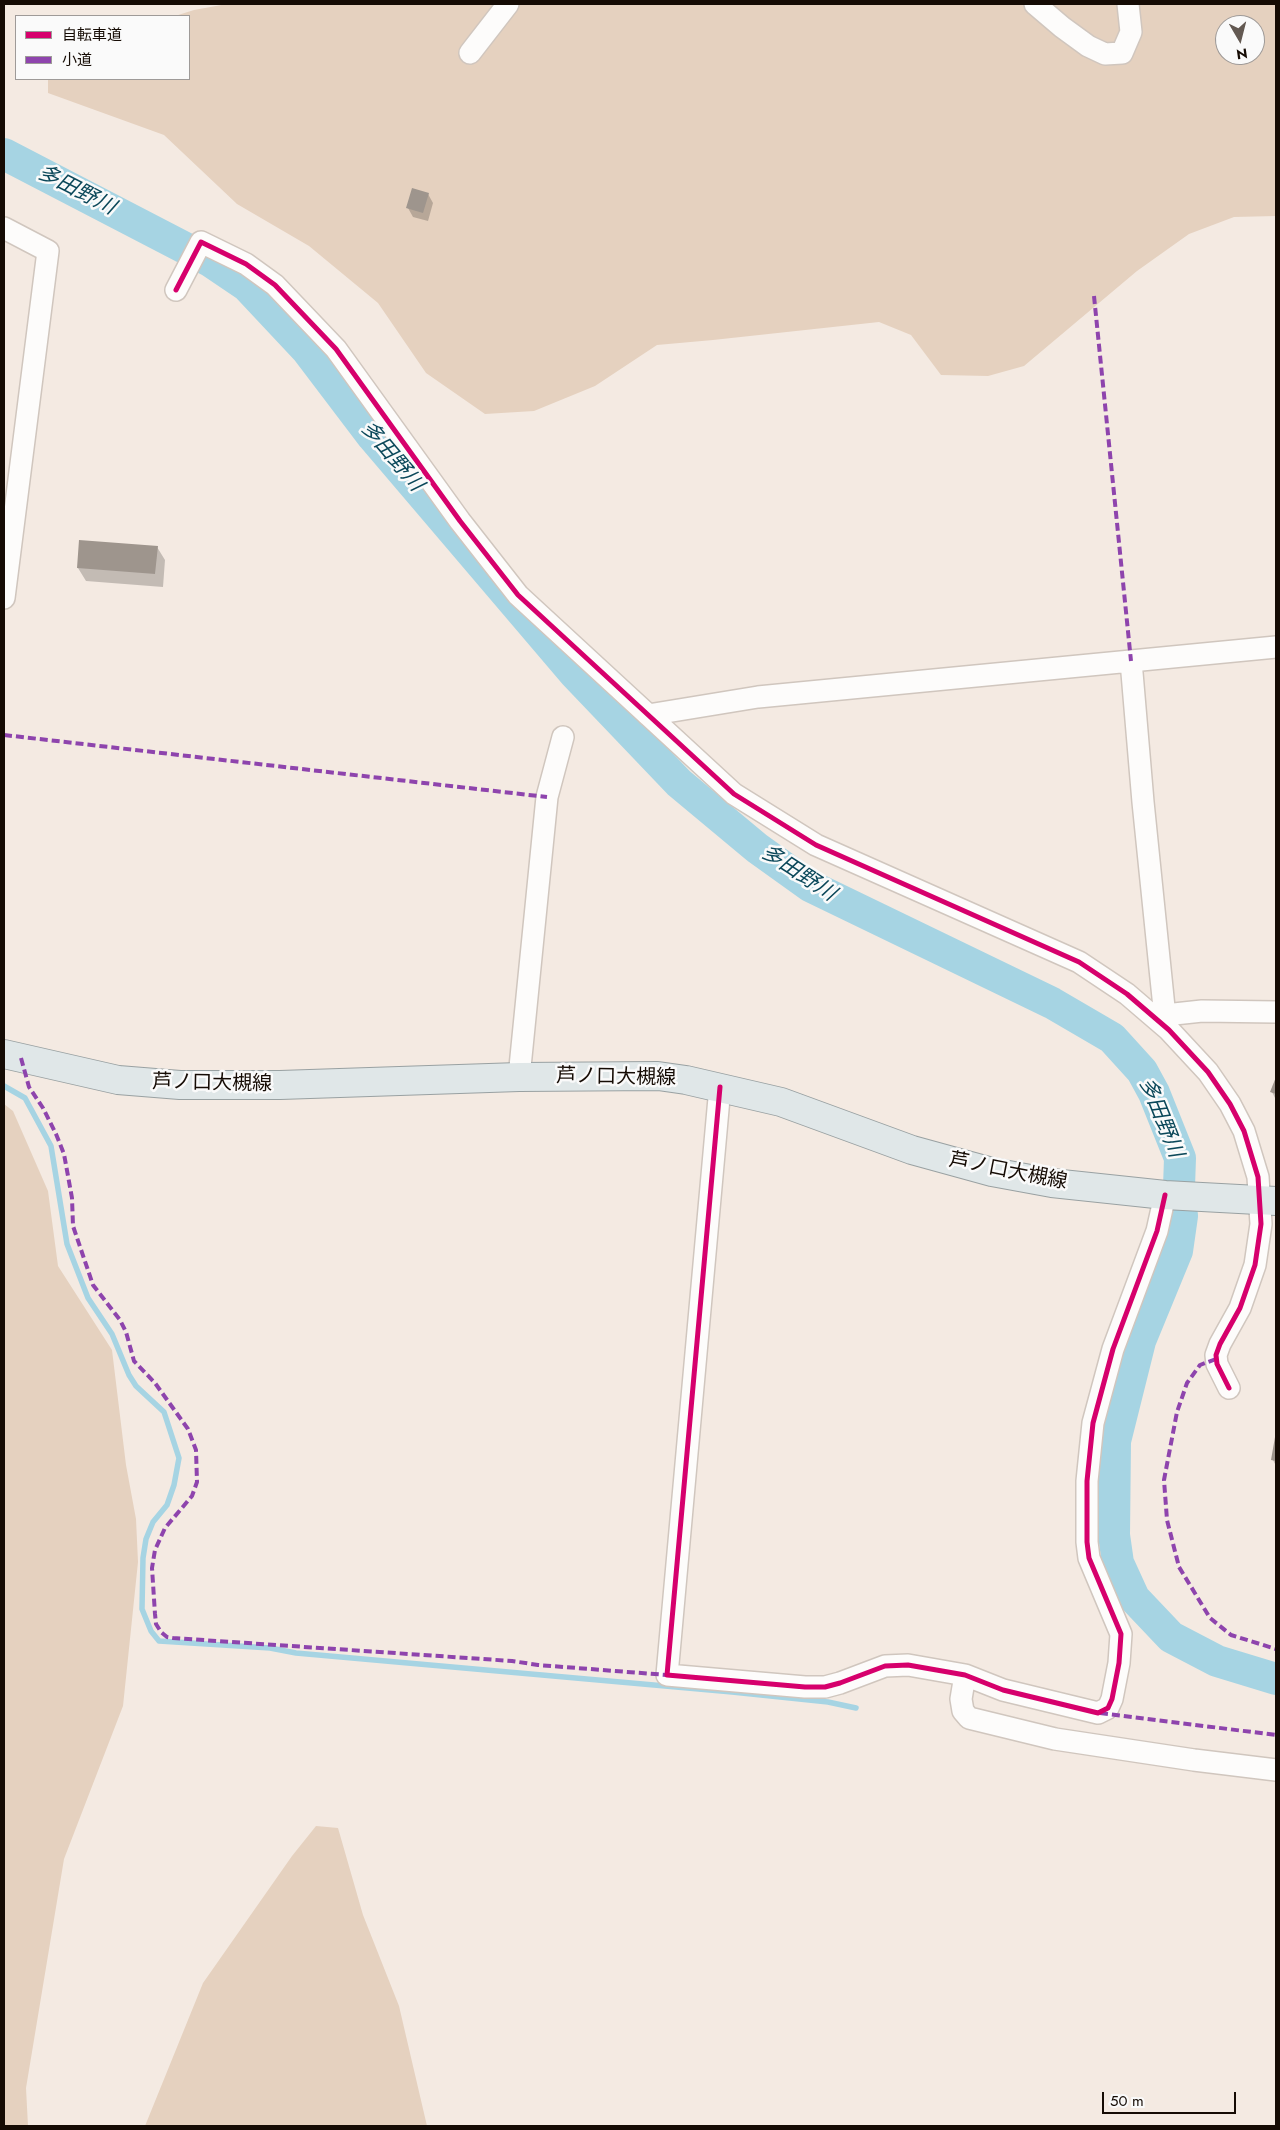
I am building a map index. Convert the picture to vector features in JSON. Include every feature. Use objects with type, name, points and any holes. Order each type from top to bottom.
[{"type":"main road","name":"芦ノ口大槻線","points":[[4,1054],[118,1080],[180,1085],[280,1085],[658,1076],[720,1087],[781,1102],[912,1150],[992,1172],[1052,1183],[1165,1195],[1268,1201]]},
{"type":"street","points":[[470,53],[508,4]]},
{"type":"street","points":[[1035,4],[1088,46],[1105,54],[1122,53],[1130,32],[1128,4]]},
{"type":"street","points":[[4,228],[48,251],[4,598]]},
{"type":"street","points":[[176,290],[201,242],[246,264],[276,285],[336,349],[460,522],[518,595],[704,764],[734,794],[816,845],[1079,962],[1166,1021],[1208,1072],[1230,1104],[1244,1131],[1254,1158],[1258,1177],[1268,1201],[1261,1224],[1255,1265],[1240,1308],[1220,1344],[1216,1356],[1216,1364],[1228,1388]]},
{"type":"street","points":[[648,715],[758,697],[1276,646]]},
{"type":"street","points":[[1131,661],[1143,802],[1166,1021]]},
{"type":"street","points":[[520,1078],[547,797],[563,737]]},
{"type":"street","points":[[1166,1021],[1202,1012],[1276,1012]]},
{"type":"street","points":[[720,1087],[667,1675],[805,1687],[825,1687],[885,1666],[908,1665],[965,1675],[1003,1690],[1098,1713],[1108,1708],[1112,1699],[1121,1634],[1089,1558],[1087,1542],[1087,1481],[1093,1423],[1113,1349],[1157,1232],[1165,1195]]},
{"type":"street","points":[[965,1675],[961,1698],[963,1711],[969,1718],[1055,1739],[1276,1770]]},
{"type":"shaded area","points":[[227,4],[1276,4],[1276,216],[1234,217],[1189,234],[1137,271],[1024,366],[988,376],[941,375],[911,335],[879,322],[657,345],[595,386],[534,411],[485,414],[426,373],[378,303],[309,246],[237,204],[164,135],[48,93],[48,80],[190,80],[190,15],[178,15]]},
{"type":"shaded area","points":[[4,1104],[13,1111],[48,1191],[58,1266],[112,1350],[126,1465],[136,1519],[138,1562],[123,1706],[64,1859],[26,2088],[28,2126],[4,2126]]},
{"type":"shaded area","points":[[316,1826],[338,1828],[363,1915],[399,2006],[427,2126],[145,2126],[203,1983],[292,1856]]},
{"type":"building","points":[[412,188],[429,193],[423,213],[406,208]]},
{"type":"building","points":[[79,540],[158,546],[155,574],[77,568]]},
{"type":"building","points":[[1276,1077],[1276,1094],[1270,1092]]},
{"type":"building","points":[[1276,1437],[1276,1461],[1271,1460]]},
{"type":"waterway","name":"多田野川","points":[[4,154],[210,261],[247,286],[307,350],[373,437],[574,673],[679,783],[757,848],[810,886],[1052,1003],[1112,1038],[1142,1071],[1154,1093],[1180,1158],[1179,1187],[1182,1216],[1177,1251],[1140,1341],[1115,1441],[1114,1535],[1118,1563],[1134,1598],[1171,1637],[1217,1661],[1276,1679]]},
{"type":"waterway","points":[[4,1086],[25,1098],[51,1146],[67,1244],[88,1298],[112,1334],[129,1375],[136,1386],[164,1412],[179,1458],[174,1485],[167,1505],[153,1522],[146,1539],[143,1558],[142,1609],[151,1631],[159,1641],[270,1648],[296,1653],[732,1692],[828,1702],[856,1708]]},
{"type":"marked path","points":[[1094,296],[1131,661]]},
{"type":"marked path","points":[[4,735],[547,797]]},
{"type":"marked path","points":[[21,1058],[29,1087],[43,1108],[64,1154],[72,1198],[73,1226],[93,1285],[120,1320],[126,1332],[134,1361],[155,1383],[188,1429],[196,1450],[197,1482],[192,1496],[165,1528],[155,1550],[152,1568],[155,1614],[156,1624],[161,1632],[167,1637],[173,1638],[512,1661],[538,1665],[667,1675]]},
{"type":"marked path","points":[[1216,1359],[1200,1365],[1187,1383],[1177,1412],[1164,1480],[1167,1520],[1179,1567],[1210,1618],[1231,1635],[1276,1649]]},
{"type":"marked path","points":[[1100,1713],[1276,1735]]},
{"type":"cycle path","points":[[176,290],[201,242],[246,264],[275,285],[336,349],[460,521],[518,595],[734,794],[816,845],[1079,962],[1127,994],[1169,1030],[1208,1072],[1230,1104],[1244,1131],[1258,1177],[1261,1224],[1255,1265],[1240,1308],[1216,1355],[1217,1364],[1229,1388]]},
{"type":"cycle path","points":[[720,1087],[667,1675],[805,1687],[825,1687],[885,1666],[908,1665],[965,1675],[1003,1690],[1098,1713],[1108,1708],[1112,1699],[1119,1663],[1121,1634],[1089,1558],[1087,1542],[1087,1481],[1093,1423],[1113,1349],[1157,1231],[1165,1195]]}]
